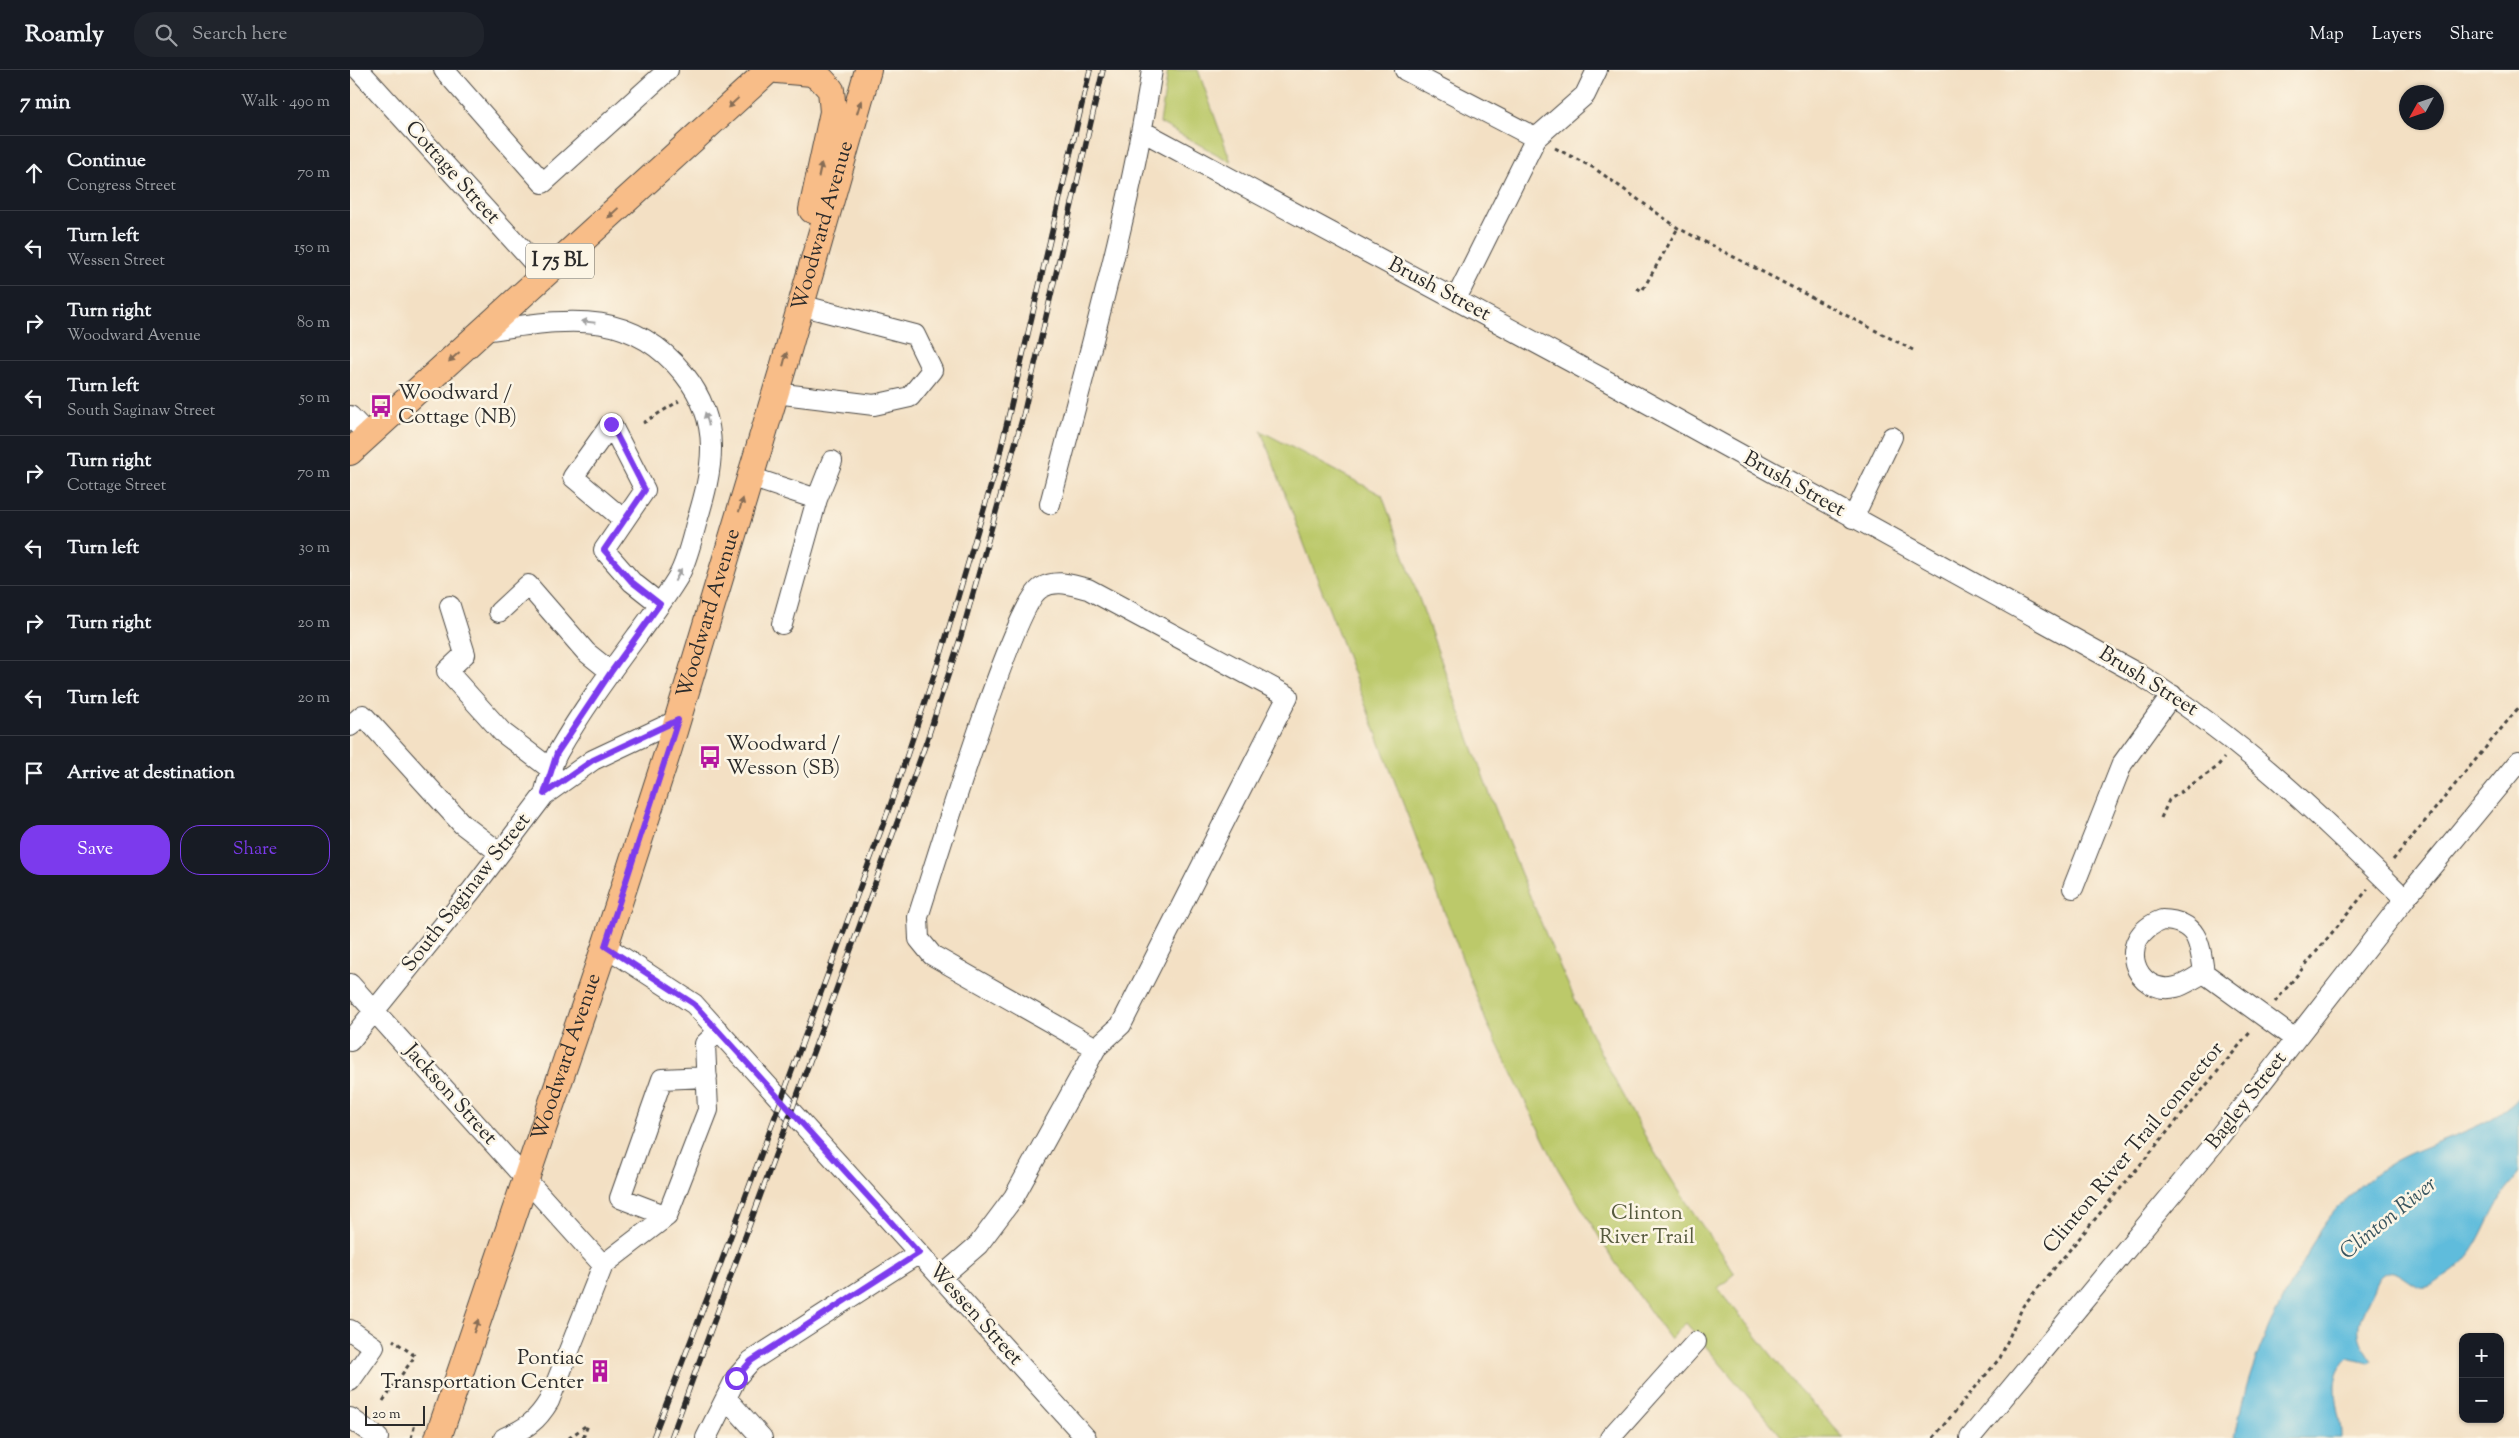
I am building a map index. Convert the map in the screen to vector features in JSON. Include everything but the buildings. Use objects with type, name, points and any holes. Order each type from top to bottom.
[{"type":"main road","name":"I 75 BL","points":[[359,443],[769,70]]},
{"type":"main road","points":[[777,70],[812,73],[831,90],[833,112],[806,236],[800,305]]},
{"type":"main road","name":"Woodward Avenue","points":[[438,1438],[605,946],[678,720],[868,70]]},
{"type":"street","name":"Cottage Street","points":[[359,70],[545,275]]},
{"type":"street","points":[[444,70],[543,183],[668,70]]},
{"type":"street","points":[[1050,504],[1102,309],[1142,131],[1152,70]]},
{"type":"street","points":[[1404,70],[1536,138]]},
{"type":"street","points":[[1456,299],[1536,138],[1585,94],[1597,70]]},
{"type":"street","name":"Brush Street","points":[[1142,131],[1456,299],[1853,518],[2107,655],[2172,694],[2269,769],[2405,899]]},
{"type":"street","points":[[775,392],[874,405],[910,397],[932,370],[915,335],[800,305]]},
{"type":"street","points":[[483,331],[581,320],[610,326],[639,336],[654,346],[680,369],[696,391],[710,430],[712,449],[709,482],[684,563],[660,604],[611,672],[557,753],[544,794]]},
{"type":"street","points":[[350,416],[359,443]]},
{"type":"street","points":[[1853,518],[1892,437]]},
{"type":"street","points":[[782,624],[817,499],[832,461]]},
{"type":"street","points":[[750,477],[817,499]]},
{"type":"street","points":[[624,520],[604,550],[632,582],[660,604]]},
{"type":"street","points":[[941,1277],[978,1245],[1014,1197],[1096,1048],[1121,1025],[1288,696],[1088,589],[1058,581],[1039,588],[1027,604],[986,706],[918,917],[919,938],[932,955],[1096,1048]]},
{"type":"street","points":[[499,612],[528,585],[586,652],[611,672]]},
{"type":"street","points":[[450,606],[465,654],[447,671],[502,732],[552,770]]},
{"type":"street","points":[[2073,888],[2122,764],[2172,694]]},
{"type":"street","points":[[350,726],[363,715],[462,824],[500,853]]},
{"type":"street","name":"South Saginaw Street","points":[[350,1041],[500,853],[544,794],[593,760],[678,720]]},
{"type":"street","name":"Bagley Street","points":[[1970,1438],[2212,1146],[2405,899],[2519,761]]},
{"type":"street","name":"Wessen Street","points":[[605,946],[694,1004],[1086,1438]]},
{"type":"street","points":[[2204,973],[2296,1039]]},
{"type":"street","name":"Jackson Street","points":[[350,984],[603,1265]]},
{"type":"street","points":[[504,1438],[520,1432],[538,1419],[549,1401],[603,1265],[667,1216],[708,1110],[706,1044],[719,1032]]},
{"type":"street","points":[[667,1216],[620,1198],[662,1079],[707,1077]]},
{"type":"street","points":[[706,1438],[736,1378],[751,1361],[919,1253]]},
{"type":"street","points":[[350,1330],[374,1347],[350,1381]]},
{"type":"street","points":[[1610,1438],[1696,1342]]},
{"type":"street","points":[[726,1398],[762,1438]]},
{"type":"street","points":[[350,1418],[378,1438]]},
{"type":"path","points":[[1536,138],[1594,168],[1678,228],[1913,350]]},
{"type":"path","points":[[1637,288],[1642,291],[1678,228]]},
{"type":"path","points":[[643,423],[696,391]]},
{"type":"path","points":[[2390,864],[2519,707]]},
{"type":"path","points":[[2161,818],[2169,800],[2216,768],[2227,754]]},
{"type":"path","name":"Clinton River Trail connector","points":[[1934,1438],[2000,1358],[2023,1306],[2371,886]]},
{"type":"path","points":[[411,1438],[415,1424]]},
{"type":"path","points":[[569,1438],[588,1424],[583,1438]]},
{"type":"green space","points":[[1168,70],[1198,70],[1231,162],[1160,123]]},
{"type":"green space","name":"Clinton River Trail","points":[[1261,431],[1382,495],[1469,737],[1530,897],[1564,976],[1601,1053],[1652,1148],[1735,1274],[1718,1288],[1797,1387],[1844,1438],[1783,1438],[1686,1323],[1670,1339],[1612,1258],[1558,1169],[1486,1021]]},
{"type":"water","name":"Clinton River","points":[[2519,1098],[2519,1171],[2495,1208],[2472,1252],[2455,1270],[2429,1286],[2421,1287],[2393,1272],[2382,1275],[2377,1282],[2362,1313],[2359,1328],[2361,1343],[2372,1361],[2368,1363],[2348,1358],[2336,1376],[2335,1396],[2341,1438],[2235,1438],[2245,1392],[2260,1347],[2280,1304],[2316,1237],[2334,1212],[2362,1184],[2395,1161],[2410,1153],[2476,1127],[2506,1109]]},
{"type":"railway","points":[[653,1438],[722,1260],[890,806],[942,651],[997,465],[1090,70]]},
{"type":"railway","points":[[671,1438],[926,743],[961,636],[1023,416],[1103,70]]},
{"type":"place","name":"Woodward / Cottage (NB)","points":[[381,406]]},
{"type":"place","name":"Woodward / Wesson (SB)","points":[[710,757]]},
{"type":"place","name":"Pontiac Transportation Center","points":[[600,1371]]},
{"type":"route","points":[[611,424],[645,490],[604,550],[632,582],[660,604],[611,672],[557,753],[544,794],[609,751],[678,720],[605,946],[694,1004],[919,1253],[751,1361],[736,1378]]}]
